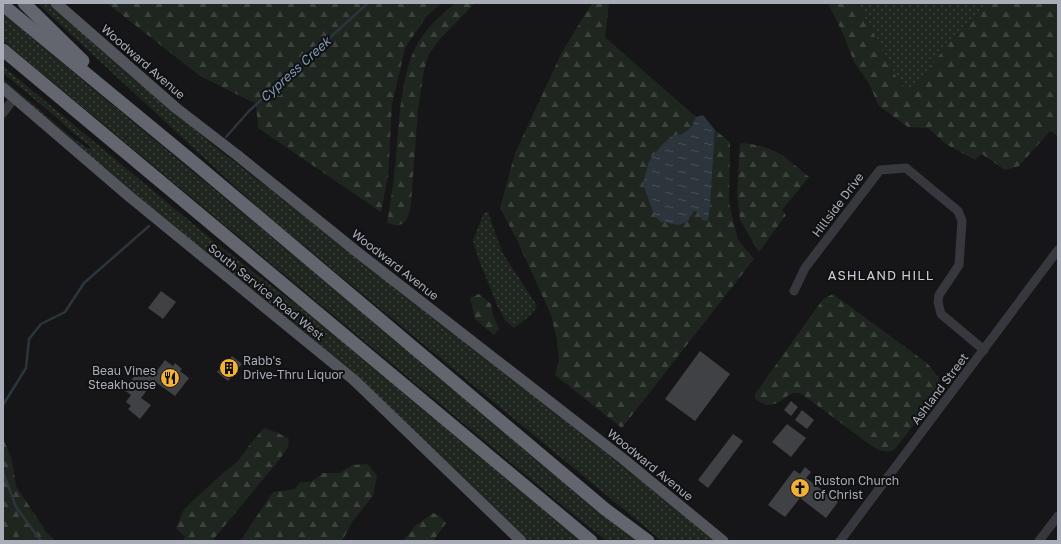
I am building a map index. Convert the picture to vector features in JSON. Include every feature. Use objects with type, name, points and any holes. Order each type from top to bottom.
[{"type":"highway","points":[[24,3],[146,123]]},
{"type":"highway","points":[[3,5],[146,123],[605,509],[648,541]]},
{"type":"highway","points":[[3,50],[591,541]]},
{"type":"highway","points":[[3,58],[100,130]]},
{"type":"main road","name":"Woodward Avenue","points":[[56,3],[176,108],[361,255],[622,458],[722,541]]},
{"type":"main road","name":"South Service Road West","points":[[3,88],[130,197],[354,380],[521,541]]},
{"type":"street","points":[[3,113],[15,97]]},
{"type":"street","name":"Hillside Drive","points":[[794,291],[804,268],[880,170],[906,168],[958,211],[962,221],[958,265],[939,295],[938,302],[941,314],[984,350]]},
{"type":"street","name":"Ashland Street","points":[[840,541],[1058,250]]},
{"type":"street","points":[[1040,541],[1058,516]]},
{"type":"green space","points":[[37,3],[50,3],[136,81],[218,149],[475,349],[715,541],[662,541],[257,207]]},
{"type":"green space","points":[[107,3],[442,3],[427,16],[405,48],[392,105],[388,176],[381,212],[258,128],[256,104],[200,76]]},
{"type":"green space","points":[[455,3],[475,3],[440,39],[429,54],[424,70],[418,110],[410,211],[404,223],[395,225],[387,223],[401,106],[408,66],[418,43],[430,26]]},
{"type":"green space","points":[[592,3],[609,4],[605,37],[696,117],[691,127],[682,134],[670,137],[649,161],[688,221],[694,211],[698,212],[708,221],[715,130],[730,142],[729,203],[738,240],[754,259],[622,428],[555,375],[559,361],[557,340],[551,315],[517,240],[500,208],[515,153],[562,52]]},
{"type":"green space","points":[[828,3],[857,3],[898,80],[903,88],[911,92],[949,43],[972,22],[987,3],[1058,3],[1058,136],[1050,131],[1019,166],[1005,170],[982,154],[975,160],[946,144],[928,128],[908,127],[879,106],[868,82],[854,62],[844,36]]},
{"type":"green space","points":[[857,3],[987,3],[972,22],[949,43],[911,92],[903,88],[898,80]]},
{"type":"green space","points":[[3,14],[640,541],[607,541],[569,511],[3,41]]},
{"type":"green space","points":[[3,66],[221,247],[326,327],[534,502],[584,541],[529,541],[492,509],[392,413],[3,85],[3,79],[74,139],[89,149],[91,147],[3,73]]},
{"type":"green space","points":[[740,143],[770,149],[793,163],[809,177],[782,210],[786,215],[759,252],[740,220],[737,191]]},
{"type":"green space","points":[[488,212],[502,252],[537,306],[532,314],[514,328],[505,320],[498,307],[478,258],[473,240],[484,213]]},
{"type":"green space","points":[[479,294],[491,304],[493,315],[499,329],[494,335],[475,319],[470,298]]},
{"type":"green space","points":[[833,294],[927,363],[939,378],[939,392],[892,451],[878,450],[873,447],[799,393],[789,395],[775,404],[769,405],[763,404],[755,399],[755,394],[823,299]]},
{"type":"green space","points":[[264,428],[289,439],[288,447],[280,459],[212,541],[183,541],[185,537],[176,528],[184,509],[238,461]]},
{"type":"green space","points":[[3,438],[12,460],[16,486],[47,533],[56,541],[3,541]]},
{"type":"green space","points":[[368,464],[377,476],[373,496],[352,522],[342,541],[240,541],[273,492],[295,489],[300,482],[311,482],[323,473],[340,473],[352,465]]},
{"type":"green space","points":[[433,513],[440,516],[446,523],[433,541],[403,541],[415,526]]},
{"type":"water","points":[[703,115],[715,130],[708,221],[702,220],[698,212],[694,211],[688,221],[679,225],[661,222],[655,216],[643,184],[649,161],[670,137],[682,134],[691,127],[696,117]]},
{"type":"building","points":[[161,291],[176,302],[163,319],[148,308]]},
{"type":"building","points":[[700,351],[730,374],[695,421],[665,399]]},
{"type":"building","name":"Rabb's Drive-Thru Liquor","points":[[232,356],[242,364],[228,381],[217,372]]},
{"type":"building","points":[[165,360],[173,366],[175,363],[182,369],[180,371],[189,378],[175,396],[154,381],[141,398],[151,405],[140,419],[128,409],[131,406],[126,402],[131,395],[124,390],[139,370],[145,374],[147,372],[153,376]]},
{"type":"building","points":[[791,401],[798,407],[791,416],[784,410]]},
{"type":"building","points":[[802,410],[814,420],[807,429],[795,420]]},
{"type":"building","points":[[787,424],[806,438],[791,457],[772,442]]},
{"type":"building","points":[[733,434],[743,441],[708,488],[698,480]]},
{"type":"building","name":"Ruston Church of Christ","points":[[805,467],[811,472],[806,478],[838,502],[826,518],[800,498],[785,517],[768,505],[794,470],[800,474]]},
{"type":"waterway","name":"Cypress Creek","points":[[226,137],[249,111],[368,3]]},
{"type":"waterway","name":"Cypress Creek","points":[[3,405],[26,368],[29,339],[41,324],[65,312],[84,283],[149,226]]},
{"type":"waterway","name":"Cypress Creek","points":[[3,472],[16,507],[41,541]]},
{"type":"place","name":"Rabb's Drive-Thru Liquor","points":[[229,368]]},
{"type":"place","name":"Beau Vines Steakhouse","points":[[170,378]]},
{"type":"place","name":"Ruston Church of Christ","points":[[800,488]]},
{"type":"district","name":"ASHLAND HILL","points":[[881,275]]}]
